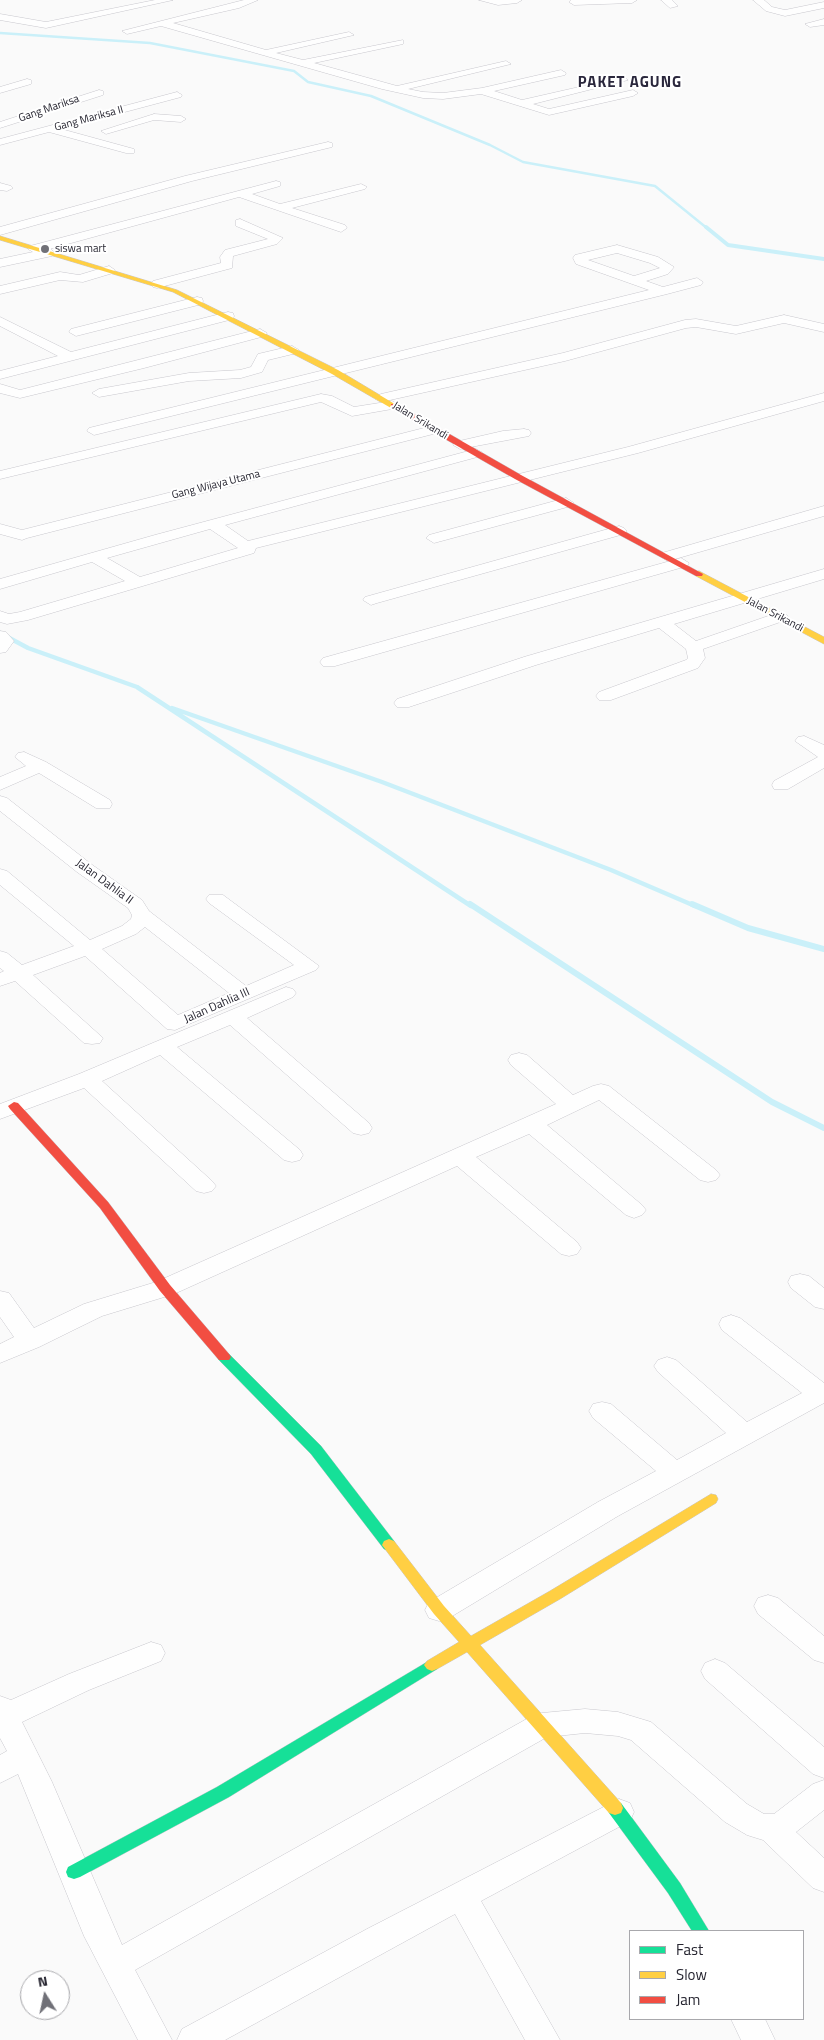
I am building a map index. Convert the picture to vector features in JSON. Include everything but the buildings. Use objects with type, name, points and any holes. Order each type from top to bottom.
[{"type":"street","points":[[0,17],[40,25],[168,0]]},
{"type":"street","points":[[86,16],[121,26],[141,28],[230,8],[253,0]]},
{"type":"street","points":[[484,0],[496,2],[517,0]]},
{"type":"street","points":[[747,1],[759,0],[769,9],[785,13],[811,4]]},
{"type":"street","points":[[574,2],[637,1]]},
{"type":"street","points":[[786,1],[824,4]]},
{"type":"street","points":[[213,2],[230,8]]},
{"type":"street","points":[[141,6],[180,18]]},
{"type":"street","points":[[810,24],[824,22]]},
{"type":"street","points":[[161,23],[394,89],[433,96],[482,91],[561,73]]},
{"type":"street","points":[[267,52],[349,35]]},
{"type":"street","points":[[304,62],[400,42]]},
{"type":"street","points":[[394,89],[506,64]]},
{"type":"street","points":[[519,104],[623,80]]},
{"type":"street","points":[[0,90],[27,82]]},
{"type":"street","points":[[482,91],[519,104],[551,112],[634,93]]},
{"type":"street","name":"Gang Mariksa","points":[[0,125],[99,93]]},
{"type":"street","name":"Gang Mariksa II","points":[[0,142],[177,95]]},
{"type":"street","points":[[70,124],[111,130],[158,116],[180,122],[163,130]]},
{"type":"street","points":[[50,130],[111,145],[130,145]]},
{"type":"street","points":[[0,231],[189,178],[328,145]]},
{"type":"street","points":[[34,248],[236,193],[276,184]]},
{"type":"street","points":[[280,207],[361,187]]},
{"type":"street","points":[[236,193],[341,228]]},
{"type":"street","points":[[157,284],[228,265],[226,257],[230,253],[277,238],[240,223]]},
{"type":"street","name":"Jalan Srikandi","points":[[0,238],[157,284],[228,316],[335,372],[432,430],[518,477],[824,640]]},
{"type":"street","points":[[635,280],[668,268],[659,262],[617,249],[579,258],[599,268],[663,291]]},
{"type":"street","points":[[0,263],[48,253]]},
{"type":"street","points":[[0,290],[58,276],[79,279],[109,270]]},
{"type":"street","points":[[94,430],[697,282]]},
{"type":"street","points":[[76,332],[197,301]]},
{"type":"street","points":[[0,375],[228,316]]},
{"type":"street","points":[[0,475],[321,398],[327,398],[352,412],[686,324],[696,323],[721,329],[736,330],[784,319],[824,328]]},
{"type":"street","points":[[0,321],[68,356]]},
{"type":"street","points":[[0,388],[10,394],[20,394],[135,367],[260,333]]},
{"type":"street","points":[[99,393],[189,377],[241,374],[257,369],[259,366],[258,361],[263,357],[292,350]]},
{"type":"street","points":[[0,363],[14,371]]},
{"type":"street","points":[[213,524],[246,546],[674,439],[824,397]]},
{"type":"street","name":"Gang Wijaya Utama","points":[[0,544],[22,535],[432,430]]},
{"type":"street","points":[[460,445],[503,435],[524,433]]},
{"type":"street","points":[[0,584],[476,453]]},
{"type":"street","points":[[434,538],[566,503]]},
{"type":"street","points":[[329,662],[674,560],[824,511]]},
{"type":"street","points":[[0,528],[22,535]]},
{"type":"street","points":[[371,600],[619,530]]},
{"type":"street","points":[[0,616],[14,619],[243,552],[248,550],[246,546]]},
{"type":"street","points":[[94,557],[138,582]]},
{"type":"street","points":[[403,703],[530,661],[824,574]]},
{"type":"street","points":[[694,647],[780,617]]},
{"type":"street","points":[[605,696],[692,664],[697,658],[694,647],[662,622]]},
{"type":"street","points":[[0,636],[6,641],[0,648]]},
{"type":"street","points":[[804,742],[824,753]]},
{"type":"street","points":[[24,757],[103,804]]},
{"type":"street","points":[[781,785],[824,761]]},
{"type":"street","points":[[0,784],[40,766]]},
{"type":"street","name":"Jalan Dahlia II","points":[[0,802],[84,868],[135,904],[142,915],[140,922],[129,930],[88,948],[9,977]]},
{"type":"street","name":"Jalan Dahlia III","points":[[0,875],[175,1024],[309,966],[216,899]]},
{"type":"street","points":[[142,915],[244,994]]},
{"type":"street","points":[[0,957],[9,977],[92,1038]]},
{"type":"street","points":[[286,993],[232,1016],[154,1044],[87,1079],[7,1109],[104,1204],[165,1288],[233,1367],[291,1422],[316,1450],[439,1610],[619,1812],[674,1888],[700,1930]]},
{"type":"street","points":[[232,1016],[360,1128]]},
{"type":"street","points":[[154,1044],[175,1024]]},
{"type":"street","points":[[154,1044],[292,1155]]},
{"type":"street","points":[[519,1060],[572,1105]]},
{"type":"street","points":[[87,1079],[204,1186]]},
{"type":"street","points":[[0,1354],[93,1310],[165,1288],[531,1124],[602,1090],[708,1175]]},
{"type":"street","points":[[531,1124],[634,1210]]},
{"type":"street","points":[[460,1156],[569,1248]]},
{"type":"street","points":[[800,1282],[824,1301]]},
{"type":"street","points":[[0,1299],[30,1340]]},
{"type":"street","points":[[439,1610],[608,1508],[823,1393],[731,1324]]},
{"type":"street","points":[[667,1366],[744,1434]]},
{"type":"street","points":[[602,1411],[674,1472]]},
{"type":"street","points":[[74,1872],[223,1792],[401,1683],[469,1645],[711,1499]]},
{"type":"street","points":[[768,1606],[824,1652]]},
{"type":"street","points":[[151,1653],[2,1712],[12,1763],[74,1872],[100,1936],[155,2040]]},
{"type":"street","points":[[715,1671],[824,1765]]},
{"type":"street","points":[[115,1965],[542,1726],[585,1721],[618,1724],[641,1731],[736,1813],[758,1826],[771,1828],[784,1824],[824,1793]]},
{"type":"street","points":[[194,2040],[619,1812]]},
{"type":"street","points":[[771,1828],[824,1878]]},
{"type":"street","points":[[461,1896],[543,2040]]},
{"type":"street","points":[[748,2020],[758,2040]]},
{"type":"waterway","points":[[0,33],[150,43],[294,71],[308,82],[371,96],[490,145],[523,162],[655,186],[708,229]]},
{"type":"waterway","points":[[706,227],[728,245],[824,259]]},
{"type":"waterway","points":[[0,633],[28,648],[137,687],[471,906]]},
{"type":"waterway","points":[[172,708],[382,782],[611,870],[695,906]]},
{"type":"waterway","points":[[470,904],[772,1102],[824,1128]]},
{"type":"waterway","points":[[692,904],[748,928],[824,949]]},
{"type":"traffic: fast","points":[[224,1357],[316,1450],[389,1545]]},
{"type":"traffic: fast","points":[[74,1872],[223,1792],[432,1665]]},
{"type":"traffic: fast","points":[[615,1808],[674,1888],[700,1930]]},
{"type":"traffic: slow","points":[[0,238],[175,291],[335,372],[394,406]]},
{"type":"traffic: slow","points":[[699,574],[824,641]]},
{"type":"traffic: slow","points":[[432,1665],[555,1595],[711,1499]]},
{"type":"traffic: slow","points":[[389,1545],[439,1610],[615,1808]]},
{"type":"traffic: jam","points":[[394,406],[518,477],[699,574]]},
{"type":"traffic: jam","points":[[14,1106],[104,1205],[165,1288],[224,1357]]},
{"type":"place","name":"siswa mart","points":[[45,249]]},
{"type":"district","name":"PAKET AGUNG","points":[[630,83]]}]
